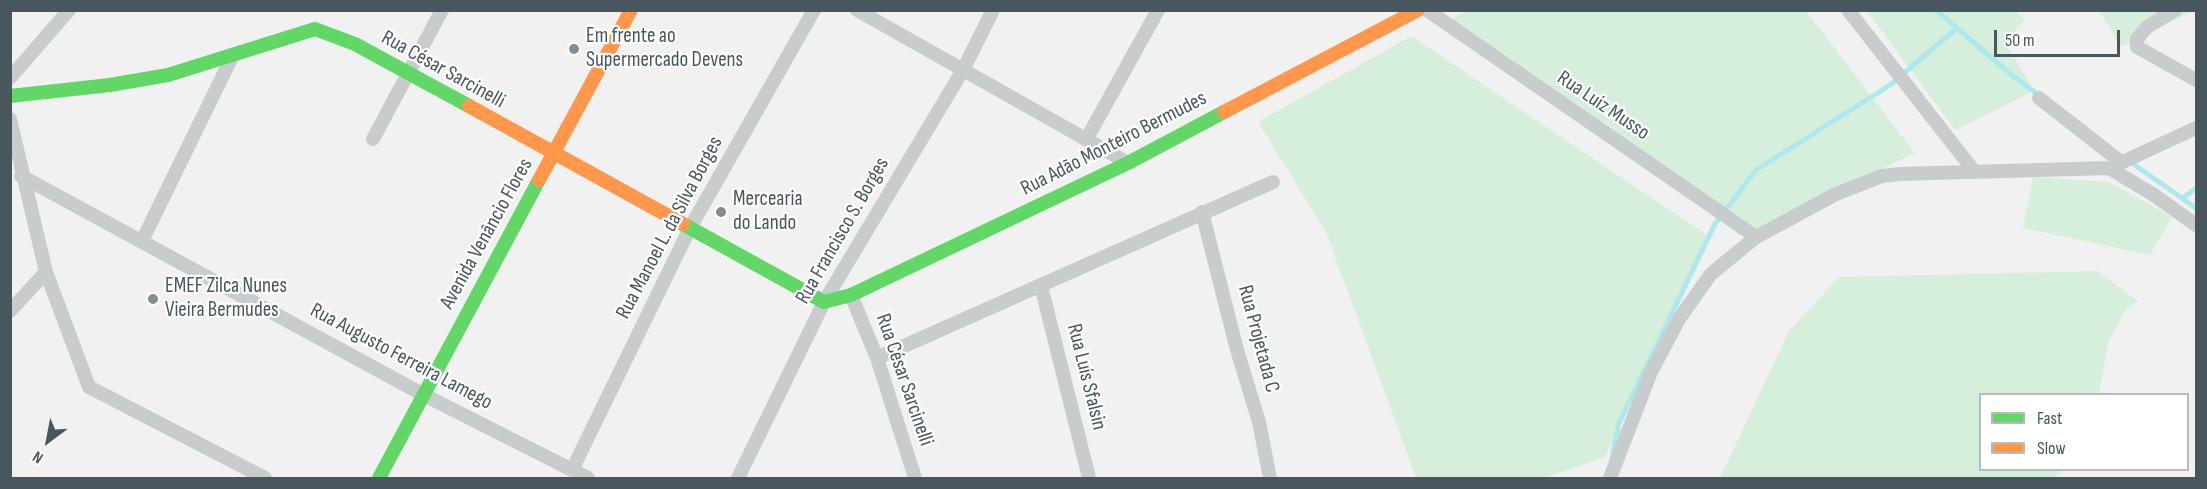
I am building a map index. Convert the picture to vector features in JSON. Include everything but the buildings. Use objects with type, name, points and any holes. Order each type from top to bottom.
[{"type":"street","points":[[10,78],[69,10]]},
{"type":"street","points":[[373,139],[442,10]]},
{"type":"street","name":"Avenida Venâncio Flores","points":[[379,478],[632,10]]},
{"type":"street","name":"Rua Manoel L. da Silva Borges","points":[[573,474],[690,228],[814,10]]},
{"type":"street","points":[[857,10],[1128,163]]},
{"type":"street","name":"Rua Francisco S. Borges","points":[[738,478],[824,303],[963,70],[993,10]]},
{"type":"street","points":[[1086,140],[1158,10]]},
{"type":"street","name":"Rua Adão Monteiro Bermudes","points":[[824,303],[851,296],[1128,163],[1418,10]]},
{"type":"street","name":"Rua Luiz Musso","points":[[1427,10],[1756,237]]},
{"type":"street","points":[[1848,10],[1974,171]]},
{"type":"street","points":[[2175,10],[2147,27],[2137,39],[2137,47],[2196,80]]},
{"type":"street","name":"Rua César Sarcinelli","points":[[10,96],[168,75],[232,57],[315,29],[355,44],[407,75],[824,303]]},
{"type":"street","points":[[142,241],[232,57]]},
{"type":"street","points":[[2039,98],[2115,165],[2196,225]]},
{"type":"street","points":[[10,120],[21,176],[46,272],[89,387],[265,478]]},
{"type":"street","points":[[1611,478],[1651,372],[1679,319],[1711,274],[1756,237],[1836,194],[1882,176],[2115,165],[2196,128]]},
{"type":"street","name":"Rua Augusto Ferreira Lamego","points":[[21,176],[424,395],[573,474],[588,478]]},
{"type":"street","points":[[878,358],[1273,182]]},
{"type":"street","name":"Rua Projetada C","points":[[1202,212],[1237,350],[1259,422],[1270,478]]},
{"type":"street","points":[[10,311],[46,272]]},
{"type":"street","name":"Rua Luís Sfalsin","points":[[1041,286],[1089,478]]},
{"type":"street","name":"Rua César Sarcinelli","points":[[851,296],[878,358],[915,478]]},
{"type":"green space","points":[[1468,10],[1806,11],[1915,153],[1753,230],[1443,23]]},
{"type":"green space","points":[[1867,11],[2016,11],[2025,19],[2005,42],[2034,91],[1955,130]]},
{"type":"green space","points":[[2099,11],[2193,11],[2121,47]]},
{"type":"green space","points":[[1411,36],[1710,237],[1605,457],[1544,478],[1416,478],[1326,232],[1258,122]]},
{"type":"green space","points":[[2033,177],[2109,182],[2172,217],[2150,255],[2023,228]]},
{"type":"green space","points":[[2097,271],[2138,301],[2127,308],[2108,343],[2099,393],[1979,393],[1979,471],[2062,471],[2055,478],[1720,478],[1789,331],[1839,277]]},
{"type":"waterway","points":[[1936,10],[2008,72],[2041,97]]},
{"type":"waterway","points":[[1612,458],[1619,423],[1715,224],[1756,170],[1890,85],[1957,28]]},
{"type":"waterway","points":[[2129,161],[2196,208]]},
{"type":"waterway","points":[[2183,198],[2196,188]]},
{"type":"traffic: fast","points":[[10,96],[110,85],[168,75],[315,29],[355,44],[469,106]]},
{"type":"traffic: fast","points":[[683,224],[824,302],[851,295],[1128,163],[1224,112]]},
{"type":"traffic: fast","points":[[379,478],[539,180]]},
{"type":"traffic: slow","points":[[539,180],[631,10]]},
{"type":"traffic: slow","points":[[1224,112],[1418,10]]},
{"type":"traffic: slow","points":[[469,106],[683,224]]},
{"type":"place","name":"Em frente ao Supermercado Devens","points":[[574,49]]},
{"type":"place","name":"Mercearia do Lando","points":[[721,212]]},
{"type":"place","name":"EMEF Zilca Nunes Vieira Bermudes","points":[[153,299]]}]
